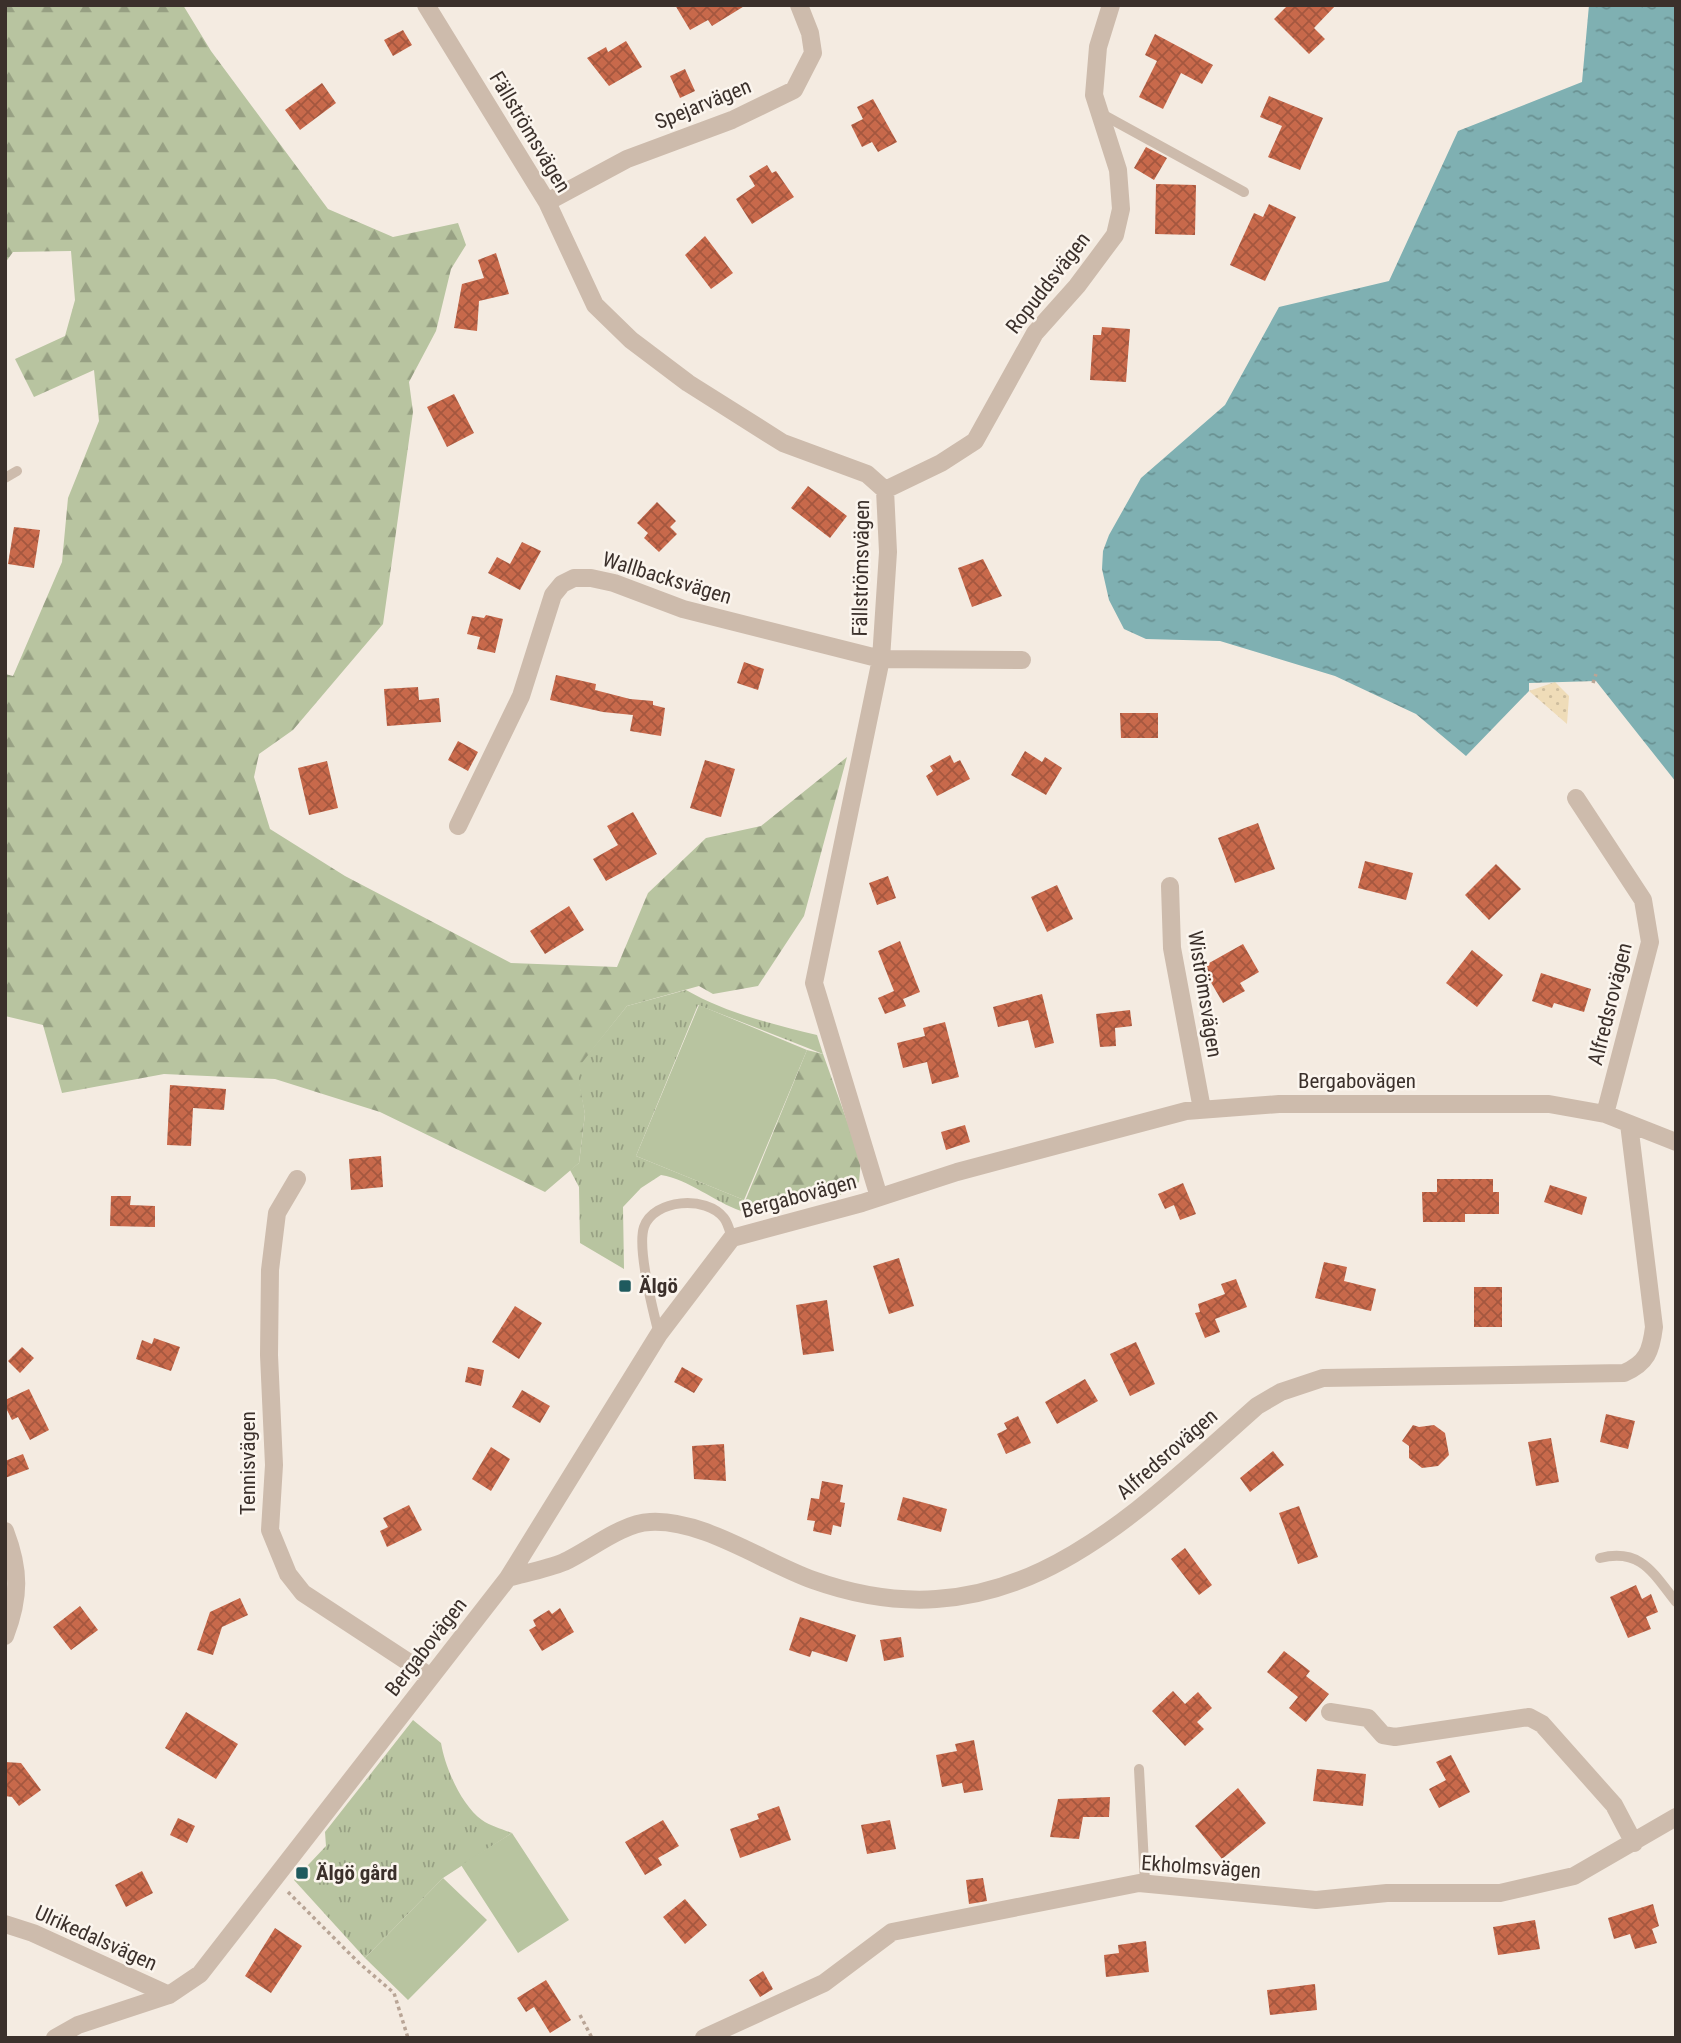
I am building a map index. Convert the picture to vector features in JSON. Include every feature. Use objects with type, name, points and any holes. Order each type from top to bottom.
[{"type":"street","name":"Fällströmsvägen","points":[[426,5],[547,202],[595,305],[631,340],[688,383],[783,443],[867,474],[885,490],[888,552],[881,659],[814,983],[878,1197]]},
{"type":"street","name":"Spejarvägen","points":[[547,202],[627,159],[732,120],[794,90],[813,52],[810,33],[799,5]]},
{"type":"street","name":"Ropuddsvägen","points":[[885,490],[941,463],[975,441],[1035,333],[1077,286],[1115,235],[1121,209],[1118,170],[1094,95],[1095,71],[1111,5]]},
{"type":"street","name":"Wallbacksvägen","points":[[458,826],[521,696],[553,596],[562,584],[574,578],[614,583],[683,609],[881,659],[1021,660]]},
{"type":"street","name":"Alfredsrovägen","points":[[1576,798],[1643,900],[1650,942],[1605,1114]]},
{"type":"street","name":"Wiströmsvägen","points":[[1170,886],[1172,948],[1202,1109]]},
{"type":"street","name":"Bergabovägen","points":[[55,2038],[78,2025],[169,1995],[200,1974],[508,1578],[659,1334],[732,1238],[957,1172],[1202,1109],[1279,1104],[1549,1104],[1605,1114],[1676,1142]]},
{"type":"street","name":"Alfredsrovägen","points":[[508,1578],[560,1563],[598,1546],[622,1530],[646,1522],[678,1522],[842,1589],[925,1600],[972,1596],[1038,1574],[1106,1536],[1257,1406],[1280,1392],[1323,1378],[1624,1373],[1639,1366],[1651,1353],[1654,1327],[1629,1124]]},
{"type":"street","name":"Tennisvägen","points":[[297,1179],[277,1213],[270,1270],[269,1355],[274,1465],[270,1530],[288,1574],[303,1593],[431,1676]]},
{"type":"street","points":[[5,1531],[17,1561],[16,1607],[5,1636]]},
{"type":"street","points":[[1330,1712],[1368,1718],[1383,1735],[1395,1737],[1529,1717],[1542,1724],[1614,1805],[1634,1843]]},
{"type":"street","name":"Ekholmsvägen","points":[[704,2038],[824,1983],[892,1932],[1145,1884],[1316,1900],[1388,1893],[1500,1893],[1574,1875],[1676,1817]]},
{"type":"street","name":"Ulrikedalsvägen","points":[[5,1924],[33,1933],[169,1995]]},
{"type":"lane","points":[[1097,111],[1244,192]]},
{"type":"lane","points":[[5,478],[17,471]]},
{"type":"lane","points":[[659,1334],[650,1299],[644,1239],[644,1228],[655,1211],[676,1203],[701,1206],[723,1217],[732,1238]]},
{"type":"lane","points":[[1600,1559],[1628,1555],[1641,1561],[1676,1602]]},
{"type":"lane","points":[[1139,1769],[1145,1884]]},
{"type":"path","points":[[1593,683],[1596,674]]},
{"type":"path","points":[[275,1879],[359,1963],[394,1993],[408,2038]]},
{"type":"path","points":[[580,2015],[592,2038]]},
{"type":"green space","points":[[5,5],[183,5],[211,51],[328,209],[393,237],[458,223],[466,245],[451,269],[436,331],[409,382],[413,412],[383,624],[293,730],[259,754],[254,777],[270,829],[345,876],[511,963],[617,967],[648,893],[706,838],[761,826],[847,757],[804,916],[758,986],[713,994],[699,986],[627,1006],[577,1069],[585,1114],[579,1163],[545,1192],[380,1112],[275,1079],[164,1074],[62,1093],[43,1025],[5,1016],[5,674],[13,676],[62,562],[68,498],[99,421],[94,370],[34,397],[15,359],[65,336],[75,300],[71,251],[13,252],[5,263]]},
{"type":"green space","points":[[686,990],[733,1011],[817,1035],[823,1054],[698,1005],[636,1156],[744,1200],[741,1211],[682,1181],[661,1175],[641,1188],[623,1207],[624,1269],[580,1243],[579,1187],[570,1170],[579,1163],[585,1114],[576,1069],[627,1006]]},
{"type":"green space","points":[[699,1005],[807,1050],[744,1200],[636,1156]]},
{"type":"green space","points":[[807,1050],[823,1054],[861,1160],[859,1182],[840,1195],[741,1211]]},
{"type":"green space","points":[[413,1720],[441,1743],[455,1785],[474,1813],[489,1824],[512,1833],[443,1878],[365,1958],[294,1880],[326,1846],[325,1832]]},
{"type":"green space","points":[[512,1833],[569,1920],[518,1953],[461,1865]]},
{"type":"green space","points":[[443,1878],[487,1920],[408,2000],[365,1958]]},
{"type":"sand","points":[[1555,682],[1569,696],[1567,724],[1529,691]]},
{"type":"water","points":[[1589,5],[1676,5],[1676,782],[1596,681],[1529,683],[1529,691],[1466,756],[1416,714],[1335,676],[1220,641],[1146,639],[1124,629],[1109,600],[1102,569],[1103,551],[1109,535],[1141,478],[1225,405],[1279,307],[1389,281],[1458,131],[1582,82]]},
{"type":"building","points":[[675,5],[746,5],[712,26],[708,20],[690,30]]},
{"type":"building","points":[[1288,5],[1336,5],[1314,28],[1325,39],[1309,54],[1274,19]]},
{"type":"building","points":[[403,30],[412,45],[393,56],[384,40]]},
{"type":"building","points":[[1155,34],[1213,65],[1202,84],[1181,73],[1163,109],[1139,97],[1157,61],[1145,55]]},
{"type":"building","points":[[626,41],[642,67],[609,86],[587,58],[606,47],[608,52]]},
{"type":"building","points":[[685,69],[695,91],[680,98],[670,76]]},
{"type":"building","points":[[322,83],[336,103],[300,130],[285,110]]},
{"type":"building","points":[[1269,96],[1323,118],[1300,170],[1268,157],[1282,126],[1260,117]]},
{"type":"building","points":[[873,99],[897,142],[878,152],[872,142],[862,147],[851,125],[863,119],[857,107]]},
{"type":"building","points":[[1146,147],[1167,158],[1154,180],[1134,168]]},
{"type":"building","points":[[767,165],[772,173],[776,171],[794,197],[752,224],[736,199],[755,186],[749,176]]},
{"type":"building","points":[[1156,184],[1196,185],[1195,235],[1155,234]]},
{"type":"building","points":[[1269,204],[1296,217],[1265,281],[1230,265],[1254,213],[1263,217]]},
{"type":"building","points":[[705,236],[733,273],[711,289],[685,255]]},
{"type":"building","points":[[496,253],[509,294],[479,301],[477,331],[454,328],[462,284],[484,278],[478,260]]},
{"type":"building","points":[[1102,327],[1130,329],[1126,382],[1090,380],[1093,335],[1101,335]]},
{"type":"building","points":[[454,394],[474,433],[447,447],[427,407]]},
{"type":"building","points":[[808,486],[847,516],[830,538],[791,508]]},
{"type":"building","points":[[657,502],[676,521],[670,527],[677,534],[659,552],[644,538],[648,533],[637,523]]},
{"type":"building","points":[[14,527],[40,530],[34,568],[8,564]]},
{"type":"building","points":[[522,542],[541,551],[520,590],[488,573],[497,557],[510,564]]},
{"type":"building","points":[[983,559],[1002,596],[972,607],[958,568]]},
{"type":"building","points":[[486,615],[503,619],[495,653],[477,649],[480,637],[467,634],[472,616],[484,618]]},
{"type":"building","points":[[744,662],[764,669],[758,690],[737,683]]},
{"type":"building","points":[[556,675],[596,684],[595,690],[630,699],[653,701],[653,705],[665,708],[661,736],[630,731],[633,715],[603,712],[550,700]]},
{"type":"building","points":[[418,687],[419,700],[439,698],[441,722],[387,726],[384,689]]},
{"type":"building","points":[[1120,713],[1158,713],[1158,738],[1121,738]]},
{"type":"building","points":[[458,741],[478,752],[468,771],[448,760]]},
{"type":"building","points":[[1025,751],[1042,762],[1045,757],[1062,768],[1046,795],[1011,775]]},
{"type":"building","points":[[950,755],[954,763],[960,760],[970,779],[937,796],[926,776],[933,771],[930,766]]},
{"type":"building","points":[[705,760],[735,769],[721,817],[690,808]]},
{"type":"building","points":[[327,761],[338,808],[309,815],[298,768]]},
{"type":"building","points":[[633,812],[657,854],[606,881],[593,859],[618,845],[607,826]]},
{"type":"building","points":[[1258,823],[1275,869],[1235,883],[1218,838]]},
{"type":"building","points":[[1365,861],[1413,873],[1406,900],[1358,888]]},
{"type":"building","points":[[1496,864],[1521,889],[1489,920],[1465,895]]},
{"type":"building","points":[[888,876],[896,898],[877,905],[869,883]]},
{"type":"building","points":[[1057,885],[1073,919],[1047,932],[1031,897]]},
{"type":"building","points":[[569,906],[584,930],[545,954],[530,931]]},
{"type":"building","points":[[900,941],[920,992],[903,999],[906,1006],[885,1014],[878,998],[894,991],[878,951]]},
{"type":"building","points":[[1243,944],[1259,972],[1240,983],[1245,991],[1223,1003],[1202,967]]},
{"type":"building","points":[[1472,950],[1503,975],[1477,1007],[1446,983]]},
{"type":"building","points":[[1541,973],[1591,989],[1584,1012],[1554,1003],[1552,1008],[1532,1001]]},
{"type":"building","points":[[1042,994],[1054,1043],[1035,1048],[1028,1020],[998,1027],[993,1007]]},
{"type":"building","points":[[1130,1010],[1132,1026],[1115,1028],[1116,1046],[1100,1047],[1096,1014]]},
{"type":"building","points":[[945,1022],[959,1077],[932,1084],[927,1062],[903,1068],[897,1043],[925,1036],[923,1028]]},
{"type":"building","points":[[170,1085],[226,1089],[224,1110],[193,1108],[191,1146],[167,1145]]},
{"type":"building","points":[[965,1125],[970,1142],[946,1150],[941,1132]]},
{"type":"building","points":[[381,1156],[383,1187],[351,1190],[349,1159]]},
{"type":"building","points":[[1437,1179],[1493,1179],[1493,1192],[1499,1192],[1499,1214],[1465,1214],[1465,1222],[1423,1222],[1422,1192],[1437,1192]]},
{"type":"building","points":[[1183,1183],[1196,1214],[1180,1220],[1174,1205],[1165,1209],[1158,1194]]},
{"type":"building","points":[[1550,1185],[1587,1197],[1582,1215],[1544,1202]]},
{"type":"building","points":[[111,1196],[131,1196],[130,1205],[155,1206],[155,1227],[110,1226]]},
{"type":"building","points":[[899,1258],[914,1306],[889,1314],[873,1266]]},
{"type":"building","points":[[1324,1262],[1347,1267],[1344,1281],[1376,1289],[1371,1311],[1315,1298]]},
{"type":"building","points":[[1236,1279],[1247,1307],[1215,1319],[1220,1332],[1205,1338],[1195,1313],[1200,1312],[1198,1304],[1225,1294],[1221,1284]]},
{"type":"building","points":[[1474,1287],[1502,1287],[1502,1327],[1474,1327]]},
{"type":"building","points":[[827,1300],[834,1351],[803,1355],[796,1305]]},
{"type":"building","points":[[515,1306],[542,1323],[519,1359],[492,1342]]},
{"type":"building","points":[[154,1338],[180,1347],[171,1371],[136,1359],[142,1340],[152,1344]]},
{"type":"building","points":[[1136,1342],[1155,1384],[1130,1396],[1110,1354]]},
{"type":"building","points":[[22,1347],[34,1358],[20,1373],[8,1361]]},
{"type":"building","points":[[468,1367],[484,1370],[481,1386],[465,1382]]},
{"type":"building","points":[[682,1367],[703,1379],[694,1393],[674,1382]]},
{"type":"building","points":[[1085,1379],[1098,1401],[1057,1424],[1045,1402]]},
{"type":"building","points":[[29,1389],[49,1430],[30,1440],[18,1417],[12,1420],[5,1406],[5,1400]]},
{"type":"building","points":[[522,1390],[550,1406],[540,1423],[512,1407]]},
{"type":"building","points":[[1606,1414],[1635,1421],[1628,1449],[1600,1442]]},
{"type":"building","points":[[1018,1416],[1031,1443],[1006,1454],[997,1434],[1007,1429],[1004,1423]]},
{"type":"building","points":[[1413,1425],[1434,1425],[1445,1433],[1449,1455],[1438,1466],[1422,1468],[1409,1458],[1409,1446],[1402,1441]]},
{"type":"building","points":[[1551,1438],[1559,1482],[1536,1486],[1528,1442]]},
{"type":"building","points":[[724,1444],[726,1481],[694,1479],[692,1446]]},
{"type":"building","points":[[491,1447],[510,1459],[491,1491],[472,1479]]},
{"type":"building","points":[[1273,1451],[1284,1465],[1250,1492],[1240,1478]]},
{"type":"building","points":[[23,1454],[29,1469],[5,1478],[5,1461]]},
{"type":"building","points":[[822,1481],[843,1485],[840,1502],[845,1503],[841,1527],[833,1525],[831,1535],[813,1531],[815,1521],[807,1520],[811,1498],[819,1499]]},
{"type":"building","points":[[903,1497],[947,1509],[941,1532],[897,1520]]},
{"type":"building","points":[[409,1505],[422,1530],[387,1547],[380,1531],[388,1527],[383,1518]]},
{"type":"building","points":[[1299,1506],[1318,1557],[1298,1564],[1279,1513]]},
{"type":"building","points":[[1185,1548],[1212,1585],[1199,1595],[1171,1559]]},
{"type":"building","points":[[1636,1585],[1642,1599],[1651,1594],[1658,1612],[1646,1617],[1651,1629],[1628,1638],[1610,1597]]},
{"type":"building","points":[[240,1598],[248,1615],[222,1627],[213,1655],[197,1650],[210,1612]]},
{"type":"building","points":[[80,1606],[98,1630],[71,1650],[53,1627]]},
{"type":"building","points":[[560,1608],[574,1632],[542,1651],[529,1630],[536,1626],[533,1620],[549,1610],[552,1614]]},
{"type":"building","points":[[800,1617],[856,1635],[847,1662],[812,1651],[810,1657],[789,1650]]},
{"type":"building","points":[[901,1637],[904,1657],[884,1661],[880,1640]]},
{"type":"building","points":[[1284,1651],[1310,1671],[1306,1676],[1329,1694],[1306,1722],[1289,1708],[1298,1697],[1267,1672]]},
{"type":"building","points":[[1173,1691],[1185,1704],[1198,1692],[1212,1708],[1197,1722],[1204,1729],[1185,1746],[1152,1711]]},
{"type":"building","points":[[186,1712],[238,1744],[216,1779],[165,1748]]},
{"type":"building","points":[[974,1740],[983,1790],[964,1793],[962,1783],[942,1787],[936,1755],[957,1751],[955,1744]]},
{"type":"building","points":[[1451,1755],[1470,1792],[1439,1808],[1429,1789],[1446,1780],[1436,1762]]},
{"type":"building","points":[[5,1762],[21,1763],[41,1790],[19,1806],[12,1797],[5,1796]]},
{"type":"building","points":[[1317,1769],[1366,1774],[1363,1806],[1313,1801]]},
{"type":"building","points":[[1238,1788],[1266,1823],[1222,1859],[1195,1826]]},
{"type":"building","points":[[1110,1797],[1109,1817],[1083,1817],[1079,1839],[1050,1837],[1058,1799]]},
{"type":"building","points":[[779,1806],[791,1840],[740,1858],[730,1829],[759,1819],[757,1814]]},
{"type":"building","points":[[178,1818],[195,1826],[187,1843],[170,1835]]},
{"type":"building","points":[[663,1820],[679,1846],[658,1858],[662,1865],[645,1875],[625,1842]]},
{"type":"building","points":[[890,1820],[896,1849],[867,1854],[861,1825]]},
{"type":"building","points":[[142,1871],[153,1893],[126,1907],[115,1885]]},
{"type":"building","points":[[983,1878],[987,1901],[969,1904],[966,1880]]},
{"type":"building","points":[[685,1899],[707,1925],[685,1944],[663,1917]]},
{"type":"building","points":[[1653,1904],[1659,1926],[1652,1929],[1657,1943],[1635,1949],[1630,1934],[1614,1939],[1608,1918]]},
{"type":"building","points":[[1535,1920],[1540,1949],[1498,1955],[1493,1927]]},
{"type":"building","points":[[275,1928],[302,1946],[271,1993],[245,1976]]},
{"type":"building","points":[[1146,1941],[1149,1972],[1106,1977],[1104,1955],[1119,1953],[1118,1945]]},
{"type":"building","points":[[763,1971],[773,1989],[760,1997],[749,1980]]},
{"type":"building","points":[[546,1980],[571,2020],[550,2033],[534,2007],[526,2012],[517,1998]]},
{"type":"building","points":[[1315,1984],[1317,2010],[1270,2015],[1267,1990]]},
{"type":"place","name":"Älgö","points":[[625,1286]]},
{"type":"place","name":"Älgö gård","points":[[302,1873]]}]
